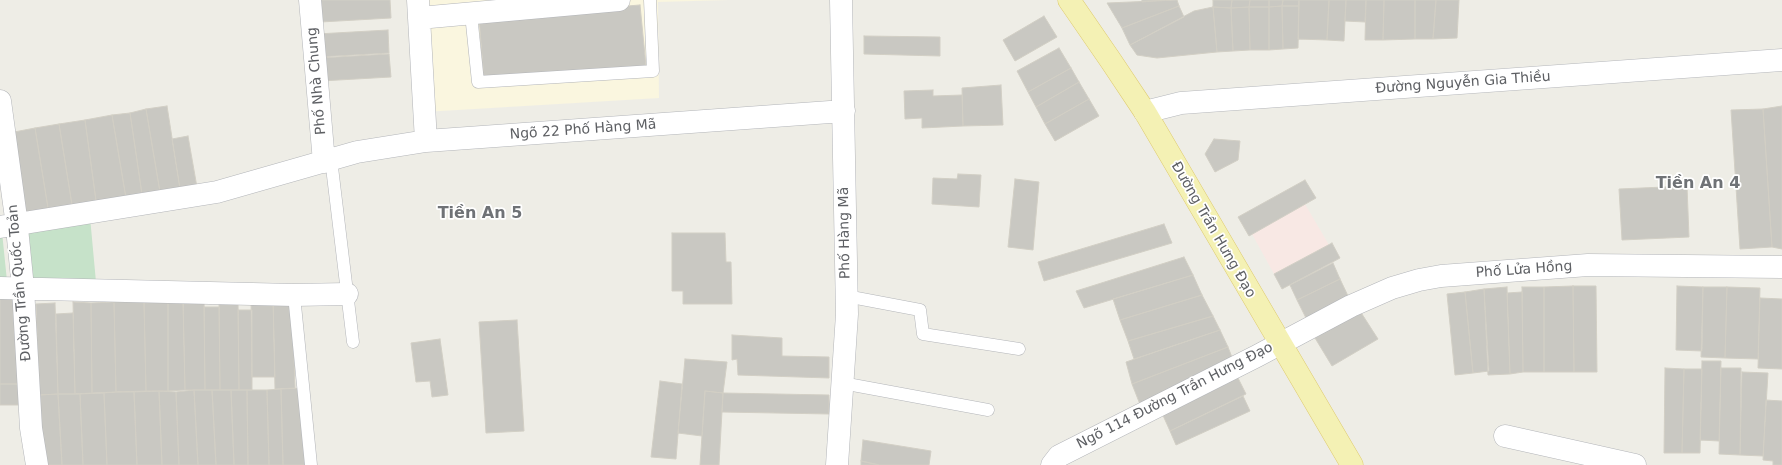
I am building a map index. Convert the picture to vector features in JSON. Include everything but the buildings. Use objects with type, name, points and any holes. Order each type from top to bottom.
[{"type":"main road","name":"Đường Trần Hưng Đạo","points":[[1068,0],[1111,60],[1145,112],[1279,343],[1352,465]]},
{"type":"street","name":"Phố Nhà Chung","points":[[310,0],[328,160]]},
{"type":"street","points":[[426,141],[418,9],[471,14],[619,0]]},
{"type":"street","name":"Phố Hàng Mã","points":[[837,465],[847,314],[841,0]]},
{"type":"street","name":"Đường Nguyễn Gia Thiều","points":[[1145,112],[1182,103],[1782,60]]},
{"type":"street","name":"Đường Trần Quốc Toản","points":[[0,101],[8,226],[22,288],[31,428],[37,465]]},
{"type":"street","name":"Ngõ 22 Phố Hàng Mã","points":[[8,226],[217,192],[357,152],[426,141],[844,111]]},
{"type":"street","name":"Phố Lửa Hồng","points":[[1279,343],[1351,306],[1392,288],[1419,280],[1441,276],[1588,265],[1782,267]]},
{"type":"street","points":[[0,288],[294,295],[347,294]]},
{"type":"street","name":"Ngõ 114 Đường Trần Hưng Đạo","points":[[1052,465],[1058,456],[1250,360],[1279,343]]},
{"type":"street","points":[[1506,436],[1634,465]]},
{"type":"lane","points":[[471,14],[478,82],[653,71],[650,0]]},
{"type":"lane","points":[[328,160],[353,342]]},
{"type":"lane","points":[[294,295],[311,465]]},
{"type":"lane","points":[[846,296],[920,310],[923,334],[1019,349]]},
{"type":"lane","points":[[842,383],[988,410]]},
{"type":"shaded area","points":[[416,0],[728,0],[658,2],[659,98],[424,112]]},
{"type":"shaded area","points":[[1305,204],[1329,245],[1274,274],[1252,234]]},
{"type":"green space","points":[[90,217],[96,282],[33,282],[28,226]]},
{"type":"green space","points":[[2,232],[7,281],[0,281],[0,233]]},
{"type":"district","name":"Tiền An 4","points":[[1698,184]]},
{"type":"district","name":"Tiền An 5","points":[[480,214]]}]
